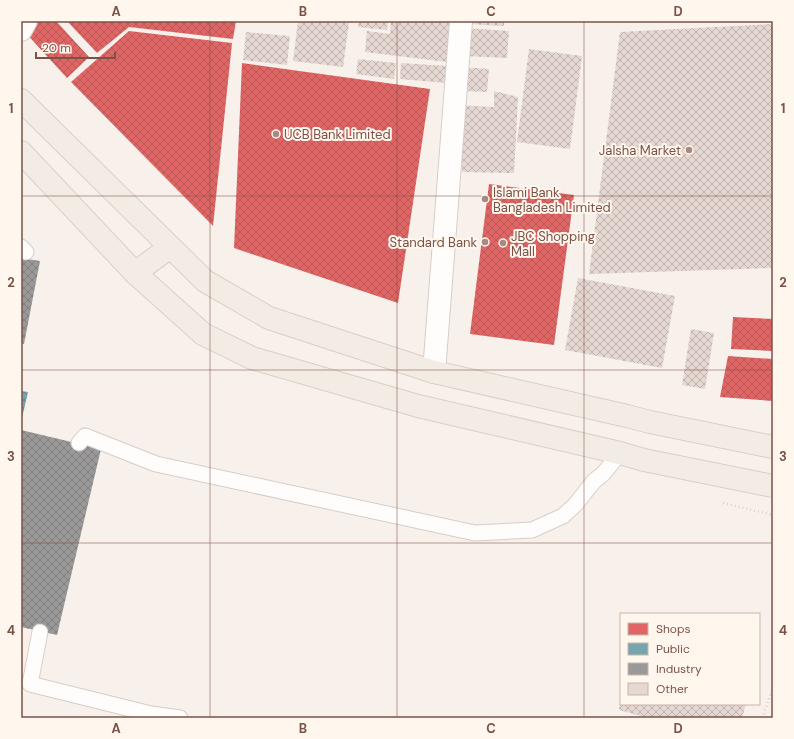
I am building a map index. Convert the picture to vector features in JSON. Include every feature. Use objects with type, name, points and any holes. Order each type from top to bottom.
[{"type":"main road","points":[[21,100],[205,281],[269,318],[434,372],[650,422],[773,447]]},
{"type":"main road","points":[[21,152],[135,273],[202,334],[252,358],[418,406],[620,453],[644,460],[773,486]]},
{"type":"main road","points":[[135,273],[170,247]]},
{"type":"street","points":[[21,30],[26,21]]},
{"type":"street","points":[[434,372],[461,21]]},
{"type":"lane","points":[[79,444],[85,436],[156,464],[475,533],[532,530],[563,516],[575,505],[594,481],[603,474],[620,453]]},
{"type":"lane","points":[[40,632],[30,684],[151,714],[180,718]]},
{"type":"path","points":[[762,718],[773,688]]},
{"type":"building: Shops","points":[[33,21],[56,21],[89,57],[67,78],[23,30]]},
{"type":"building: Shops","points":[[67,21],[236,21],[233,39],[129,27],[97,53]]},
{"type":"building: Shops","points":[[129,31],[232,43],[213,226],[71,82]]},
{"type":"building: Shops","points":[[242,63],[430,89],[398,303],[234,248]]},
{"type":"building: Shops","points":[[489,184],[574,195],[554,345],[470,334]]},
{"type":"building: Shops","points":[[733,317],[773,319],[773,351],[731,349]]},
{"type":"building: Shops","points":[[728,356],[773,359],[773,401],[720,397]]},
{"type":"building: Public","points":[[21,391],[28,392],[22,418],[21,418]]},
{"type":"building: Industry","points":[[21,258],[40,261],[24,344],[21,343]]},
{"type":"building: Industry","points":[[21,430],[101,449],[57,635],[21,627]]},
{"type":"building: Other","points":[[298,21],[332,21],[349,23],[343,67],[293,61]]},
{"type":"building: Other","points":[[359,21],[388,21],[387,30],[358,27]]},
{"type":"building: Other","points":[[391,21],[432,21],[451,23],[447,62],[365,52],[367,31],[390,34]]},
{"type":"building: Other","points":[[468,21],[504,21],[504,26],[468,24]]},
{"type":"building: Other","name":"Jalsha Market","points":[[773,24],[773,268],[589,274],[620,32]]},
{"type":"building: Other","points":[[465,28],[509,31],[507,58],[464,56]]},
{"type":"building: Other","points":[[246,32],[290,36],[287,65],[243,60]]},
{"type":"building: Other","points":[[529,49],[582,56],[570,149],[517,142]]},
{"type":"building: Other","points":[[358,59],[396,63],[394,79],[356,74]]},
{"type":"building: Other","points":[[401,63],[447,66],[446,83],[400,79]]},
{"type":"building: Other","points":[[462,67],[489,69],[487,92],[461,91]]},
{"type":"building: Other","points":[[494,91],[518,97],[514,173],[462,172],[456,105],[494,107]]},
{"type":"building: Other","points":[[578,278],[675,296],[662,368],[565,350]]},
{"type":"building: Other","points":[[691,329],[714,333],[705,389],[682,385]]},
{"type":"building: Other","points":[[620,704],[746,705],[742,718],[648,718],[619,710]]},
{"type":"place","name":"UCB Bank Limited","points":[[276,134]]},
{"type":"place","name":"Jalsha Market","points":[[689,150]]},
{"type":"place","name":"Islami Bank Bangladesh Limited","points":[[485,199]]},
{"type":"place","name":"Standard Bank","points":[[485,242]]},
{"type":"place","name":"JBC Shopping Mall","points":[[503,243]]}]
